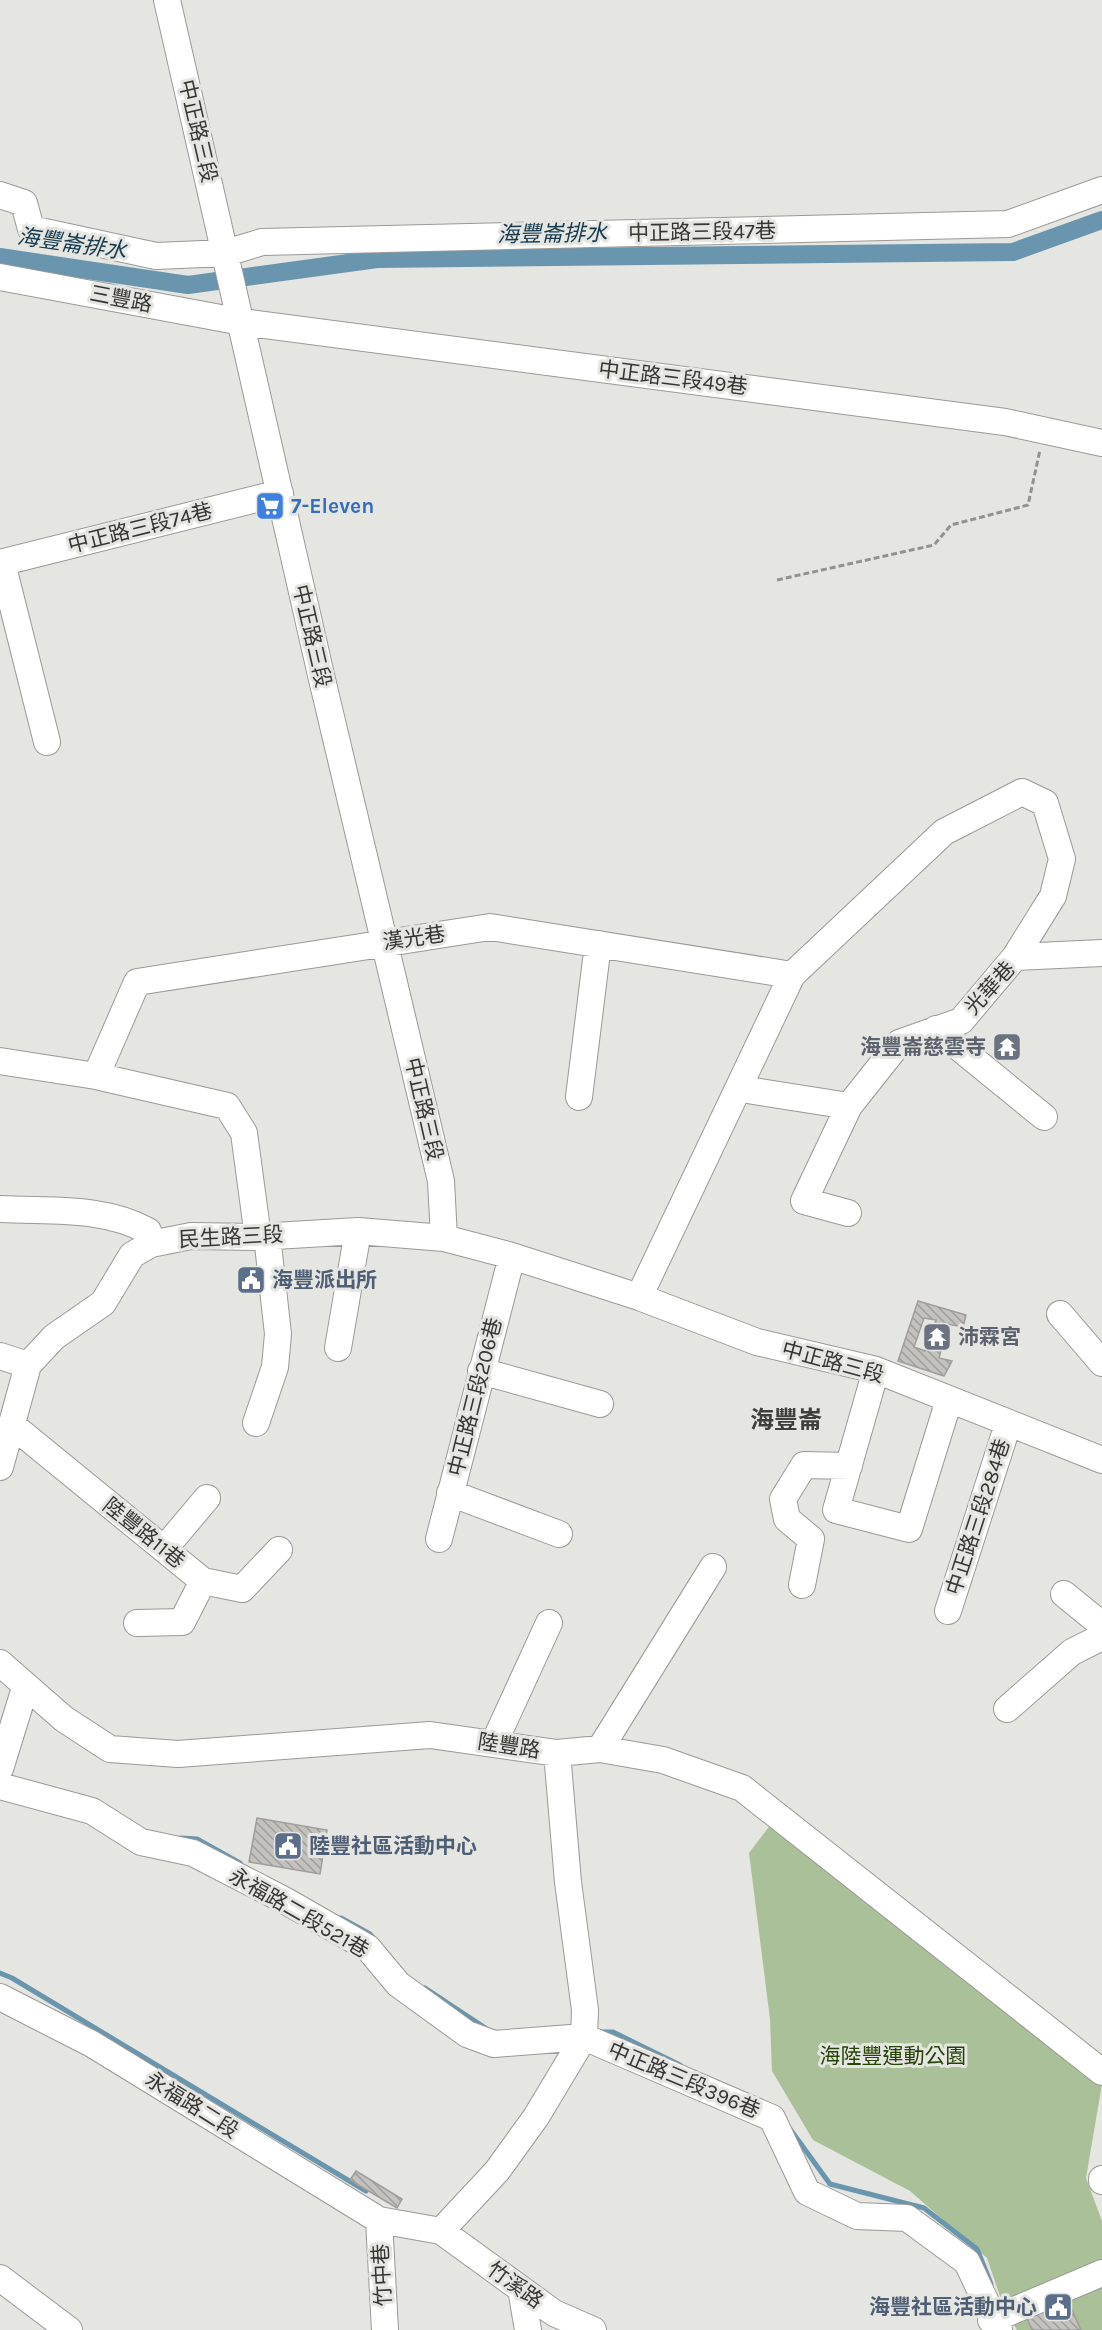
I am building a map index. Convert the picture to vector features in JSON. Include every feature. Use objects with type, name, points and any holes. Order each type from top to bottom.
[{"type":"street","name":"中正路三段","points":[[167,0],[228,258],[321,675],[441,1181],[444,1238],[512,1256],[639,1297],[757,1342],[876,1371],[1102,1460]]},
{"type":"street","name":"中正路三段47巷","points":[[0,195],[24,203],[32,229],[156,256],[228,258],[262,242],[1008,224],[1102,190]]},
{"type":"street","name":"三豐路","points":[[0,277],[240,312]]},
{"type":"street","name":"中正路三段49巷","points":[[240,312],[935,412],[1102,442]]},
{"type":"street","name":"中正路三段74巷","points":[[1,563],[280,493]]},
{"type":"street","points":[[1,563],[47,742]]},
{"type":"street","points":[[639,1297],[741,1089],[792,975],[944,832],[1022,792],[1045,803],[1062,859],[1053,896],[1015,957]]},
{"type":"street","name":"漢光巷","points":[[96,1076],[137,982],[386,942],[490,927],[792,975]]},
{"type":"street","points":[[579,1097],[597,944]]},
{"type":"street","name":"光華巷","points":[[848,1213],[804,1201],[849,1106],[899,1043],[961,1021],[1015,957],[1102,953]]},
{"type":"street","points":[[936,1029],[1044,1117]]},
{"type":"street","points":[[0,1061],[96,1076],[227,1106],[243,1133],[263,1236],[278,1334],[275,1367],[256,1422]]},
{"type":"street","points":[[741,1089],[849,1106]]},
{"type":"street","points":[[0,1209],[86,1211],[134,1224],[148,1231],[151,1244]]},
{"type":"street","points":[[338,1348],[358,1231]]},
{"type":"street","name":"民生路三段","points":[[28,1365],[54,1337],[103,1303],[132,1255],[151,1244],[191,1236],[263,1236],[358,1231],[444,1238]]},
{"type":"street","name":"中正路三段206巷","points":[[439,1539],[512,1256]]},
{"type":"street","points":[[1060,1314],[1102,1363]]},
{"type":"street","points":[[0,1356],[28,1365],[0,1467]]},
{"type":"street","points":[[481,1371],[600,1404]]},
{"type":"street","points":[[876,1371],[836,1510],[909,1529],[949,1400]]},
{"type":"street","name":"中正路三段284巷","points":[[948,1611],[1008,1424]]},
{"type":"street","name":"陸豐路11巷","points":[[12,1425],[203,1581],[242,1590],[279,1550]]},
{"type":"street","points":[[802,1585],[811,1539],[787,1519],[783,1499],[804,1465],[849,1466]]},
{"type":"street","points":[[450,1493],[559,1534]]},
{"type":"street","points":[[164,1550],[207,1498]]},
{"type":"street","points":[[600,1749],[713,1567]]},
{"type":"street","points":[[137,1623],[182,1622],[203,1581]]},
{"type":"street","points":[[1064,1594],[1102,1625]]},
{"type":"street","points":[[494,1743],[549,1623]]},
{"type":"street","points":[[1007,1709],[1072,1652],[1102,1637]]},
{"type":"street","name":"陸豐路","points":[[0,1663],[64,1719],[110,1749],[178,1754],[430,1735],[556,1753],[568,1882],[585,2010],[584,2037]]},
{"type":"street","points":[[0,1769],[26,1688]]},
{"type":"street","points":[[556,1753],[600,1749],[663,1760],[742,1788],[1102,2072]]},
{"type":"street","name":"永福路二段521巷","points":[[0,1786],[92,1811],[141,1842],[193,1853],[284,1900],[368,1948],[398,1984],[467,2034],[494,2044],[584,2037]]},
{"type":"street","name":"永福路二段","points":[[0,1997],[92,2044],[379,2220]]},
{"type":"street","points":[[379,2220],[441,2231],[497,2171],[536,2116],[584,2037]]},
{"type":"street","name":"中正路三段396巷","points":[[584,2037],[772,2118],[807,2192],[857,2216],[907,2218],[967,2262],[995,2325],[1102,2273]]},
{"type":"street","name":"竹中巷","points":[[379,2220],[385,2330]]},
{"type":"street","name":"竹溪路","points":[[441,2231],[554,2313],[593,2330]]},
{"type":"street","points":[[0,2278],[69,2330]]},
{"type":"street","points":[[521,2289],[528,2330]]},
{"type":"path","points":[[777,580],[934,545],[951,525],[1028,505],[1045,430]]},
{"type":"green space","name":"海陸豐運動公園","points":[[778,1815],[914,1924],[1083,2075],[1102,2084],[1086,2178],[1102,2221],[1102,2266],[1004,2308],[987,2258],[910,2191],[813,2140],[772,2071],[770,2019],[749,1853]]},
{"type":"green space","points":[[1102,2279],[1102,2330],[1017,2330],[1012,2322]]},
{"type":"building","name":"沛霖宮","points":[[918,1301],[966,1315],[963,1327],[948,1324],[939,1358],[952,1361],[944,1376],[898,1361]],"holes":[[[924,1318],[936,1320],[925,1351],[914,1347]]]},
{"type":"building","name":"陸豐社區活動中心","points":[[257,1818],[327,1830],[320,1874],[249,1862]]},
{"type":"building","points":[[356,2171],[402,2199],[397,2208],[350,2180]]},
{"type":"building","name":"海豐社區活動中心","points":[[1066,2297],[1081,2330],[1032,2330],[1026,2316]]},
{"type":"waterway","name":"海豐崙排水","points":[[0,257],[188,285],[377,259],[1013,252],[1102,220]]},
{"type":"waterway","points":[[181,1838],[197,1839],[240,1863]]},
{"type":"waterway","points":[[341,1918],[370,1934],[375,1940]]},
{"type":"waterway","points":[[0,1973],[12,1978],[366,2191]]},
{"type":"waterway","points":[[425,1988],[487,2029]]},
{"type":"waterway","points":[[601,2032],[613,2032],[680,2065]]},
{"type":"waterway","points":[[790,2129],[830,2184],[924,2208],[977,2249],[991,2284]]},
{"type":"place","name":"7-Eleven","points":[[270,506]]},
{"type":"place","name":"海豐崙慈雲寺","points":[[1007,1047]]},
{"type":"place","name":"海豐派出所","points":[[251,1280]]},
{"type":"place","name":"沛霖宮","points":[[937,1337]]},
{"type":"place","name":"陸豐社區活動中心","points":[[288,1846]]},
{"type":"place","name":"海豐社區活動中心","points":[[1058,2307]]},
{"type":"district","name":"海豐崙","points":[[786,1420]]}]
